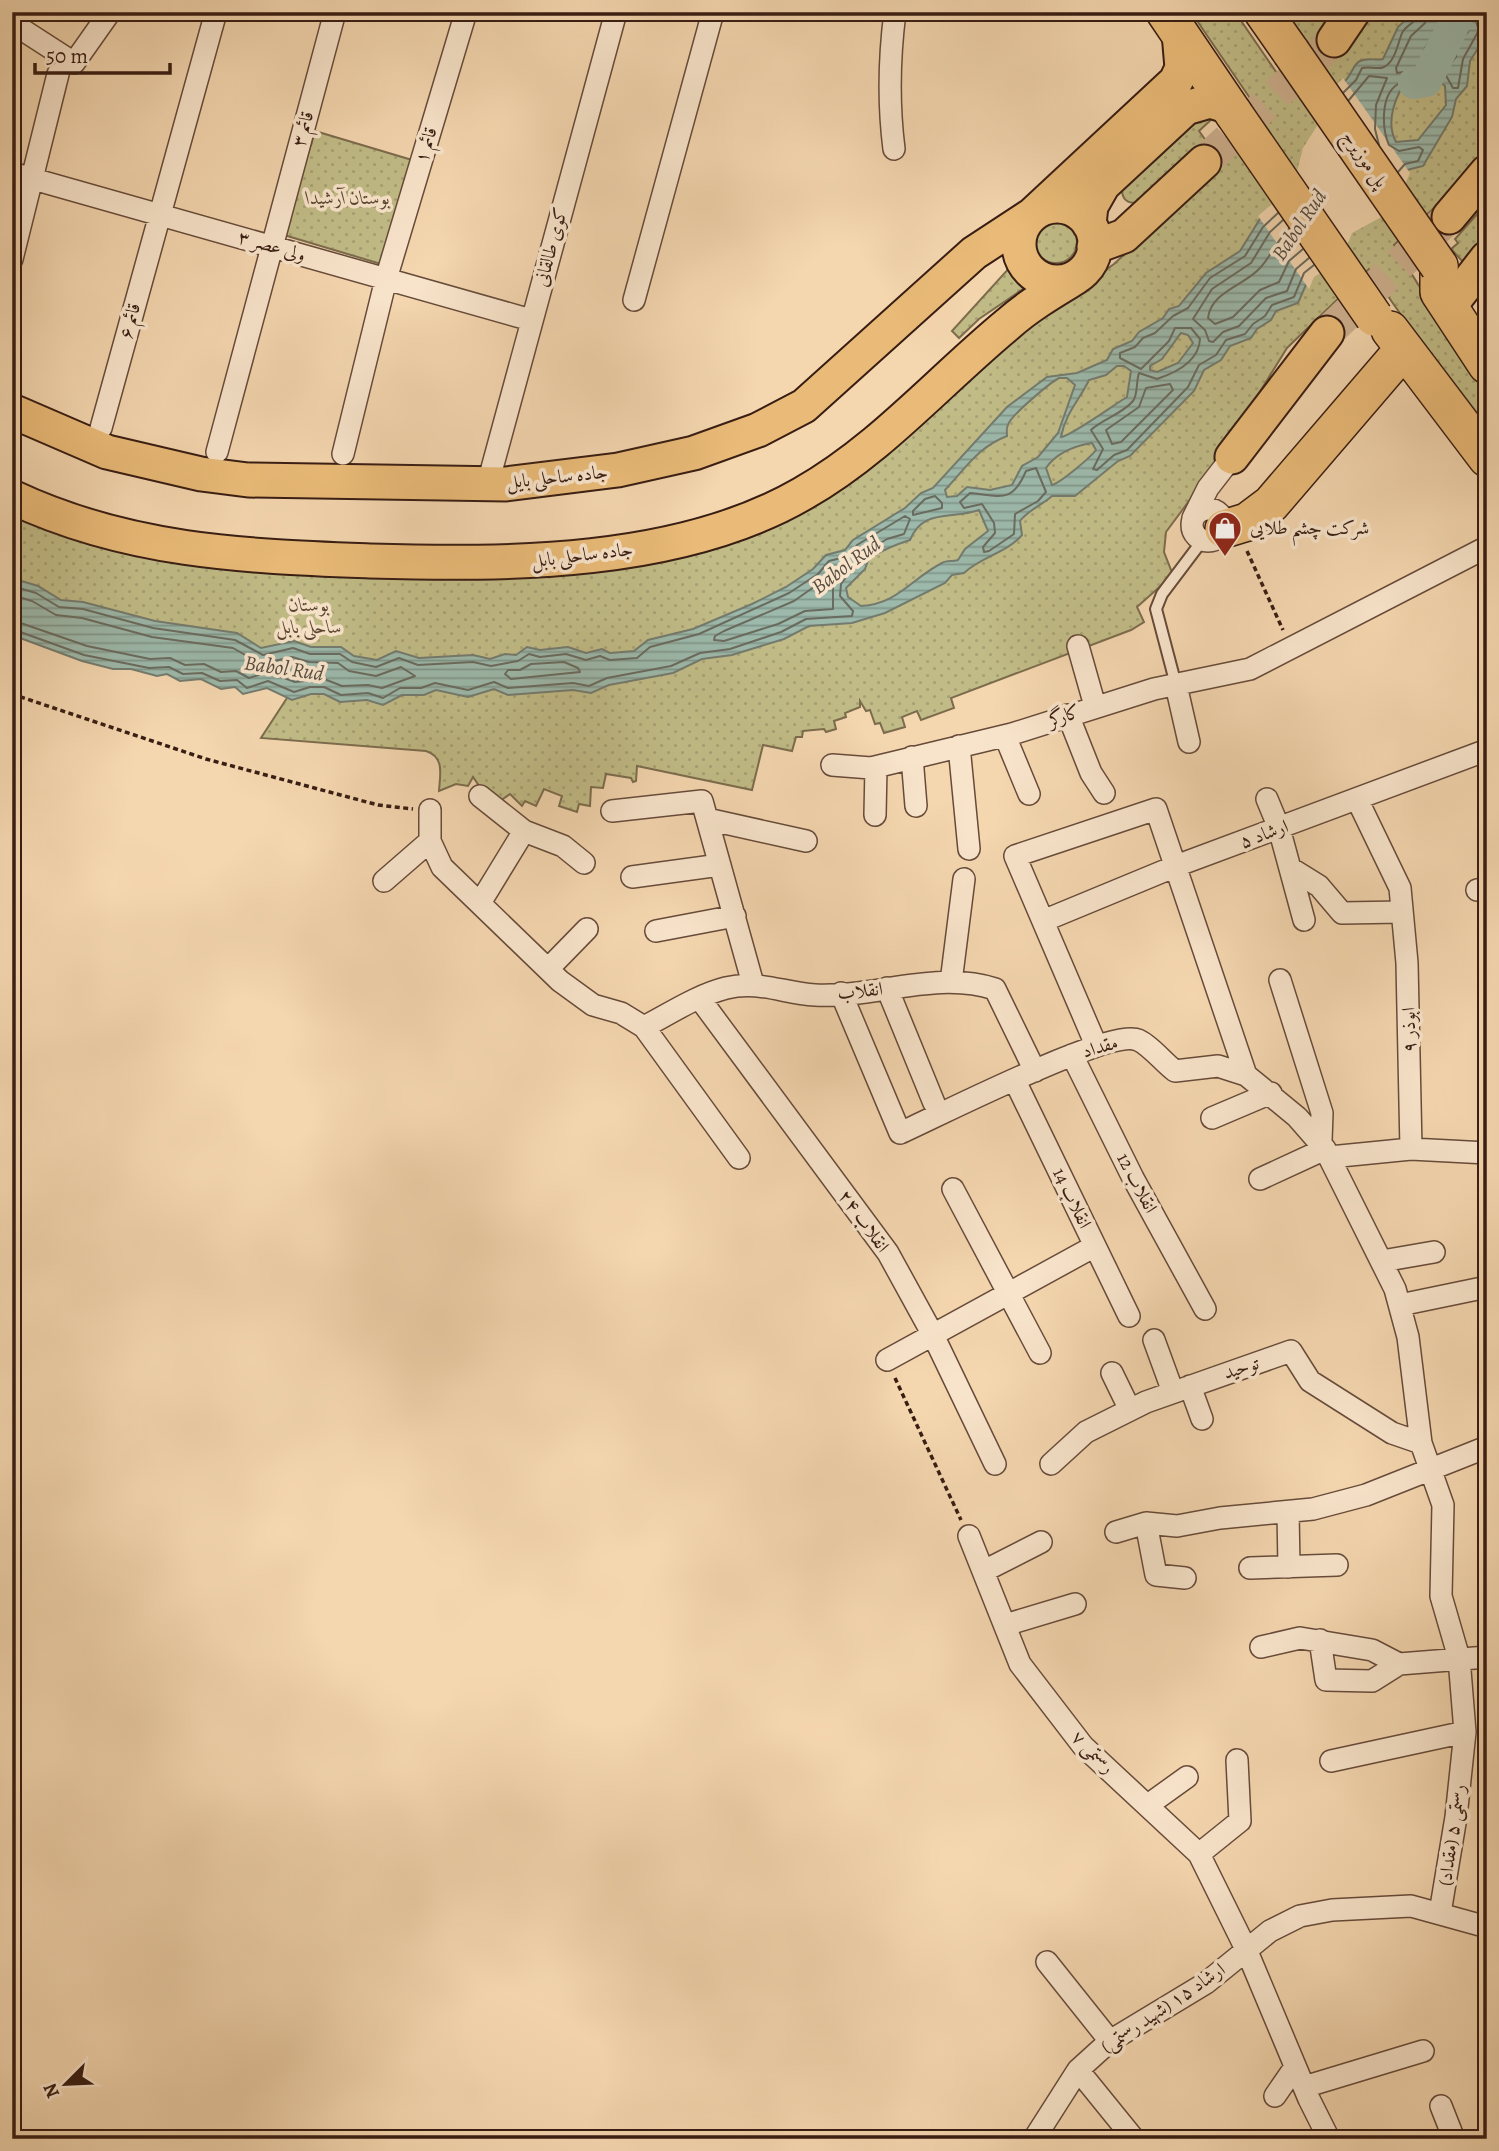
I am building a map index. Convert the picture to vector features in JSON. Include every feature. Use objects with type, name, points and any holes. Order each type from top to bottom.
[{"type":"highway","name":"پل موزیرج","points":[[1264,12],[1443,291],[1487,365]]},
{"type":"highway","points":[[1172,22],[1390,333],[1484,459]]},
{"type":"highway","points":[[1216,527],[1260,514],[1282,493],[1390,333]]},
{"type":"main road","points":[[1334,40],[1353,12]]},
{"type":"main road","points":[[1172,22],[1182,68],[1176,81],[1024,225],[1018,242],[1027,268],[1049,282],[1075,278],[1088,266],[1091,236],[1088,214],[1094,199],[1116,173],[1192,104],[1210,101],[1232,111]]},
{"type":"main road","points":[[1091,236],[1124,236],[1204,162]]},
{"type":"main road","points":[[1449,217],[1487,172]]},
{"type":"main road","points":[[1116,173],[1109,187],[1116,209],[1138,217],[1152,211]]},
{"type":"main road","points":[[1032,215],[1043,209],[1060,206],[1077,212],[1091,236]]},
{"type":"main road","name":"جاده ساحلی بایل","points":[[12,411],[107,452],[201,474],[248,480],[488,483],[533,481],[652,463],[733,440],[781,419],[822,391],[974,253],[1032,215]]},
{"type":"main road","points":[[1443,291],[1487,258]]},
{"type":"main road","name":"جاده ساحلی بابل","points":[[12,497],[116,535],[174,548],[242,556],[482,565],[592,555],[662,543],[764,513],[802,494],[859,457],[1008,324],[1075,278]]},
{"type":"main road","points":[[1232,457],[1327,333]]},
{"type":"street","points":[[12,23],[74,63],[110,12]]},
{"type":"street","name":"قائم ۶","points":[[101,428],[216,12]]},
{"type":"street","name":"قائم ۳","points":[[217,452],[270,246],[335,12]]},
{"type":"street","name":"قائم ۱","points":[[342,454],[386,279],[466,12]]},
{"type":"street","name":"کوی طالقانی","points":[[488,483],[616,12]]},
{"type":"street","points":[[634,300],[713,12]]},
{"type":"street","points":[[894,149],[888,59],[895,12]]},
{"type":"street","points":[[12,259],[22,175],[58,74]]},
{"type":"street","name":"ولی عصر ۳","points":[[22,175],[531,320]]},
{"type":"street","points":[[1216,527],[1221,490],[1232,457]]},
{"type":"street","points":[[1216,527],[1208,488],[1232,457]]},
{"type":"street","name":"کارگر","points":[[832,765],[876,767],[1005,736],[1095,706],[1250,669],[1487,547]]},
{"type":"street","points":[[1078,646],[1095,706]]},
{"type":"street","points":[[1176,685],[1189,742]]},
{"type":"street","points":[[1068,715],[1091,773],[1104,793]]},
{"type":"street","points":[[1005,736],[1028,794]]},
{"type":"street","points":[[959,746],[969,849]]},
{"type":"street","name":"ارشاد ۵","points":[[1043,921],[1176,866],[1486,753]]},
{"type":"street","points":[[912,757],[916,806]]},
{"type":"street","points":[[875,815],[876,767]]},
{"type":"street","points":[[480,796],[524,831],[563,846],[583,863]]},
{"type":"street","points":[[1266,799],[1279,828],[1304,920]]},
{"type":"street","name":"ابوذر ۹","points":[[1357,799],[1400,888],[1408,963],[1411,1149]]},
{"type":"street","points":[[1096,1045],[1015,856],[1156,809],[1246,1075]]},
{"type":"street","points":[[430,810],[430,841],[442,867],[548,969],[593,1005],[621,1013],[644,1027],[739,1158]]},
{"type":"street","points":[[705,810],[753,984]]},
{"type":"street","points":[[612,811],[705,810],[806,841]]},
{"type":"street","points":[[480,903],[524,831]]},
{"type":"street","points":[[384,881],[430,841]]},
{"type":"street","points":[[632,877],[720,865]]},
{"type":"street","points":[[1290,868],[1318,886],[1342,913],[1402,912]]},
{"type":"street","points":[[951,982],[964,878]]},
{"type":"street","points":[[656,932],[735,916]]},
{"type":"street","points":[[548,969],[587,929]]},
{"type":"street","points":[[1280,980],[1322,1112],[1325,1149]]},
{"type":"street","name":"انقلاب","points":[[644,1027],[723,988],[753,984],[814,995],[951,982],[976,983],[995,989],[1035,1071]]},
{"type":"street","points":[[887,988],[934,1103]]},
{"type":"street","name":"مقداد","points":[[841,993],[900,1133],[1035,1071],[1118,1038],[1138,1040],[1175,1071],[1218,1066],[1246,1075],[1271,1093],[1325,1149]]},
{"type":"street","name":"انقلاب ۲۴","points":[[700,999],[888,1253],[933,1335],[995,1464]]},
{"type":"street","name":"انقلاب 12","points":[[1072,1055],[1133,1178],[1205,1309]]},
{"type":"street","name":"انقلاب 14","points":[[1015,1081],[1129,1316]]},
{"type":"street","points":[[1212,1118],[1271,1093]]},
{"type":"street","points":[[1260,1179],[1325,1149],[1411,1149],[1487,1153]]},
{"type":"street","name":"رستمی ۵ (مقداد)","points":[[1325,1149],[1382,1261],[1400,1306],[1408,1337],[1421,1443],[1432,1467],[1443,1505],[1441,1596],[1459,1658],[1465,1732],[1456,1817],[1440,1913]]},
{"type":"street","points":[[953,1189],[1040,1353]]},
{"type":"street","points":[[887,1360],[1095,1246]]},
{"type":"street","points":[[1382,1261],[1434,1252]]},
{"type":"street","points":[[1400,1306],[1487,1287]]},
{"type":"street","points":[[1154,1340],[1181,1389],[1202,1419]]},
{"type":"street","name":"توحید","points":[[1051,1464],[1086,1432],[1130,1410],[1181,1389],[1291,1351],[1310,1381],[1392,1433],[1421,1443]]},
{"type":"street","points":[[1112,1373],[1130,1410]]},
{"type":"street","points":[[1116,1532],[1146,1523],[1177,1526],[1313,1509],[1366,1495],[1487,1447]]},
{"type":"street","points":[[1288,1512],[1289,1567]]},
{"type":"street","points":[[1146,1523],[1156,1575],[1185,1578]]},
{"type":"street","name":"رستمی ۷","points":[[968,1536],[1020,1664],[1083,1746],[1199,1854],[1246,1950],[1329,2139]]},
{"type":"street","points":[[984,1571],[1041,1542]]},
{"type":"street","points":[[1250,1568],[1337,1565]]},
{"type":"street","points":[[1005,1625],[1075,1604]]},
{"type":"street","points":[[1261,1647],[1300,1638],[1320,1640],[1372,1650],[1399,1664]]},
{"type":"street","points":[[1320,1640],[1326,1680],[1372,1681],[1399,1664],[1487,1657]]},
{"type":"street","points":[[1331,1761],[1465,1732]]},
{"type":"street","points":[[1199,1854],[1240,1821],[1237,1760]]},
{"type":"street","points":[[1148,1805],[1186,1777]]},
{"type":"street","name":"ارشاد ۱۵ (شهید رستمی)","points":[[1034,2139],[1078,2070],[1110,2042],[1206,1983],[1270,1931],[1300,1916],[1332,1910],[1411,1906],[1487,1927]]},
{"type":"street","points":[[1047,1962],[1110,2042]]},
{"type":"street","points":[[1304,2087],[1423,2051]]},
{"type":"street","points":[[1275,2096],[1296,2067]]},
{"type":"street","points":[[1078,2070],[1134,2139]]},
{"type":"street","points":[[1441,2106],[1448,2137]]},
{"type":"lane","points":[[1176,685],[1156,609],[1162,594],[1216,527]]},
{"type":"path","points":[[1216,527],[1291,648]]},
{"type":"path","points":[[12,694],[206,759],[378,806],[430,810]]},
{"type":"path","points":[[887,1360],[968,1536]]},
{"type":"green space","name":"بوستان ساحلی بابل","points":[[1191,12],[1235,12],[1294,98],[1347,45],[1371,12],[1487,12],[1487,150],[1434,208],[1394,245],[1487,397],[1487,438],[1369,269],[1287,348],[1209,474],[1166,532],[1164,552],[1173,575],[1137,607],[1144,622],[1131,630],[951,698],[954,708],[921,720],[917,711],[902,717],[905,727],[884,733],[880,723],[875,724],[870,710],[866,711],[860,701],[860,707],[845,713],[846,717],[834,721],[836,729],[826,732],[824,729],[803,731],[802,737],[796,737],[792,751],[763,745],[752,790],[637,766],[636,781],[633,782],[631,778],[606,774],[603,788],[591,787],[590,806],[579,804],[577,812],[559,806],[562,796],[544,789],[536,806],[525,801],[522,806],[510,794],[500,801],[482,790],[473,777],[468,786],[456,784],[439,791],[439,762],[426,751],[261,738],[302,675],[12,610],[12,497],[199,552],[662,543],[918,427],[960,388],[983,358],[1114,264],[1267,123]]},
{"type":"green space","points":[[1286,12],[1340,12],[1310,46]]},
{"type":"green space","points":[[1198,114],[1212,119],[1199,131],[1207,142],[1143,200],[1131,202],[1125,199],[1122,187]]},
{"type":"green space","name":"بوستان آرشیدا","points":[[315,131],[412,160],[381,264],[284,235]]},
{"type":"green space","points":[[1487,203],[1487,244],[1464,263],[1451,249],[1458,243],[1455,239]]},
{"type":"green space","points":[[1056,221],[1071,227],[1077,242],[1071,257],[1056,263],[1041,257],[1035,242],[1041,227]]},
{"type":"green space","points":[[1011,266],[1026,287],[979,319],[959,338],[952,331]]},
{"type":"water","points":[[1414,12],[1486,12],[1482,19],[1487,23],[1487,34],[1470,61],[1467,86],[1456,99],[1452,117],[1423,166],[1407,170],[1350,230],[1308,280],[1298,303],[1276,311],[1271,320],[1257,329],[1251,338],[1230,346],[1221,360],[1204,370],[1194,391],[1130,456],[1118,461],[1075,496],[1052,496],[1031,511],[1020,521],[1022,535],[1009,546],[964,573],[952,575],[945,583],[885,613],[852,623],[809,626],[784,639],[732,655],[702,659],[673,673],[609,685],[591,693],[573,690],[508,695],[494,689],[468,697],[436,690],[424,695],[402,695],[383,705],[367,700],[340,702],[324,694],[311,694],[292,700],[267,688],[243,694],[235,687],[221,689],[201,679],[180,681],[167,674],[157,676],[131,669],[113,669],[82,661],[12,635],[12,578],[38,586],[61,600],[83,602],[155,621],[237,633],[261,648],[294,641],[311,647],[341,647],[354,656],[377,660],[396,651],[419,658],[473,655],[490,659],[505,654],[516,655],[527,647],[540,650],[568,647],[586,653],[602,649],[610,653],[634,651],[648,640],[693,629],[752,604],[786,587],[813,569],[826,555],[845,550],[853,540],[905,508],[921,493],[933,488],[1007,407],[1047,377],[1077,373],[1107,360],[1113,349],[1132,341],[1139,332],[1163,318],[1169,309],[1179,306],[1206,273],[1240,251],[1260,219],[1294,186],[1343,83],[1360,61],[1383,59],[1398,27]],"holes":[[[1437,80],[1445,86],[1446,105],[1418,140],[1396,142],[1393,136],[1392,116],[1400,91]],[[1181,333],[1188,335],[1193,343],[1178,363],[1157,372],[1150,370],[1150,366],[1162,359]],[[1117,366],[1124,366],[1131,371],[1127,397],[1061,437],[1069,414],[1089,380],[1106,375]],[[1059,378],[1067,378],[1075,385],[1058,433],[1038,457],[1022,466],[1012,485],[990,490],[967,487],[957,496],[947,497],[945,490],[980,452],[1007,436],[1010,421]],[[1092,443],[1096,450],[1075,470],[1052,485],[1046,468],[1050,462],[1079,446]],[[979,510],[988,531],[965,549],[958,560],[942,563],[931,569],[885,601],[861,606],[848,597],[846,588],[865,569],[869,558],[910,540],[922,523]]]},
{"type":"pier","points":[[1343,78],[1410,173],[1399,198],[1387,214],[1352,233],[1345,251],[1332,265],[1314,277],[1309,289],[1258,216],[1280,197],[1296,175],[1303,148],[1319,123],[1331,91]]},
{"type":"waterway","name":"Babol Rud","points":[[1414,83],[1426,81],[1460,12]]},
{"type":"tunnel","points":[[1204,162],[1334,40]]},
{"type":"tunnel","points":[[1327,333],[1449,217]]},
{"type":"place","name":"شرکت چشم طلایی","points":[[1225,558]]}]
